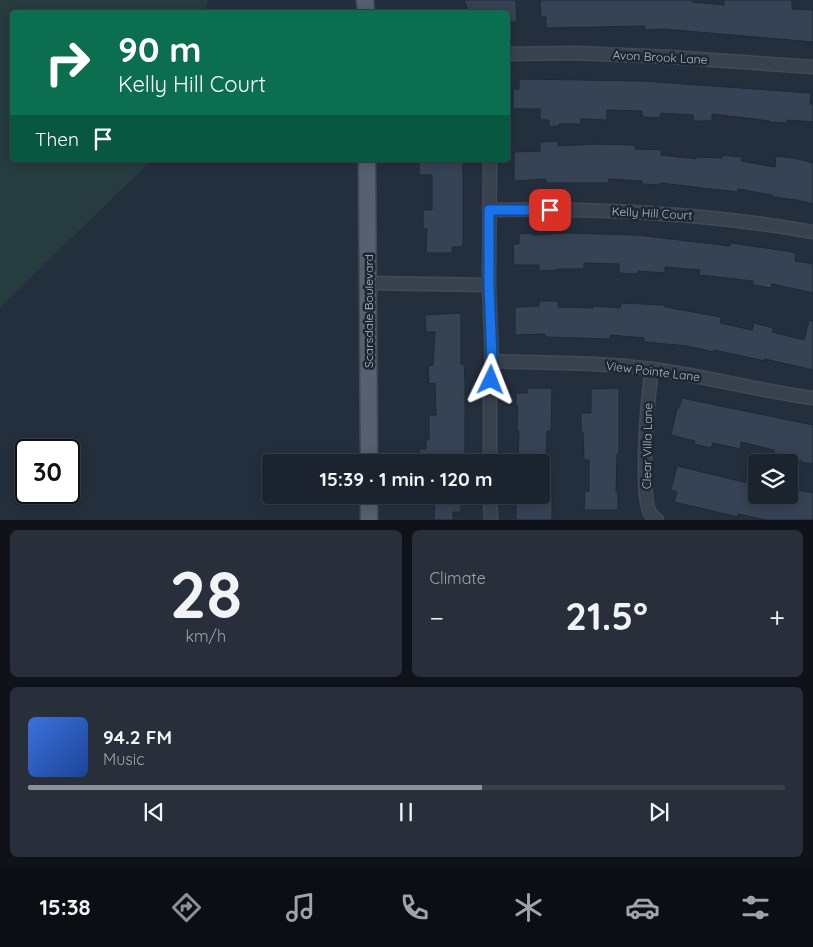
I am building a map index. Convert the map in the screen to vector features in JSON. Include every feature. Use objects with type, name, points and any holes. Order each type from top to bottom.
[{"type":"main road","name":"Scarsdale Boulevard","points":[[367,162],[369,454]]},
{"type":"main road","points":[[369,504],[369,520]]},
{"type":"street","name":"Avon Brook Lane","points":[[510,54],[575,53],[813,67]]},
{"type":"street","points":[[490,162],[489,284],[492,361],[490,454]]},
{"type":"street","name":"Kelly Hill Court","points":[[489,210],[588,210],[683,214],[813,232]]},
{"type":"street","points":[[368,283],[489,284]]},
{"type":"street","name":"View Pointe Lane","points":[[492,361],[576,363],[652,369],[813,398]]},
{"type":"street","name":"Clear Villa Lane","points":[[652,369],[648,398],[646,498],[651,515],[657,520]]},
{"type":"street","points":[[490,504],[491,520]]},
{"type":"green space","points":[[0,0],[208,0],[206,10],[10,10],[10,162],[150,162],[0,307]]},
{"type":"building","points":[[464,0],[516,0],[517,22],[510,22],[510,10],[468,10]]},
{"type":"building","points":[[540,0],[692,0],[692,2],[724,5],[724,0],[792,0],[792,9],[813,10],[813,42],[663,29],[645,30],[645,26],[546,28],[546,17],[541,17]]},
{"type":"building","points":[[519,79],[643,81],[811,93],[810,104],[813,104],[813,122],[787,120],[787,123],[770,122],[712,114],[712,121],[693,121],[693,115],[661,113],[660,118],[642,117],[642,111],[607,110],[607,120],[581,119],[581,124],[559,124],[559,126],[549,127],[549,120],[540,120],[540,109],[513,109],[513,89],[519,89]]},
{"type":"building","points":[[558,141],[558,146],[593,144],[636,145],[635,149],[662,150],[661,155],[696,159],[696,157],[722,158],[723,155],[742,157],[741,161],[775,167],[776,156],[794,158],[813,163],[813,204],[738,189],[737,192],[660,183],[660,185],[642,184],[642,181],[609,179],[609,183],[546,183],[546,179],[514,181],[514,152],[540,151],[540,142]]},
{"type":"building","points":[[419,162],[463,162],[463,247],[452,247],[452,253],[426,253],[427,229],[423,229],[423,210],[432,210],[432,175],[419,175]]},
{"type":"building","points":[[532,233],[532,235],[567,233],[637,235],[730,246],[731,243],[796,253],[795,261],[813,264],[813,293],[772,284],[771,288],[753,285],[753,281],[699,275],[700,270],[665,267],[665,273],[638,271],[638,274],[619,273],[619,264],[584,263],[584,269],[539,271],[539,265],[514,265],[513,244],[519,244],[519,234]]},
{"type":"building","points":[[539,301],[558,301],[558,307],[593,308],[593,306],[620,308],[621,303],[665,305],[665,307],[721,317],[720,323],[752,330],[754,323],[773,328],[772,332],[804,340],[809,320],[813,321],[813,370],[714,350],[713,352],[687,346],[644,342],[644,338],[610,335],[610,339],[545,337],[545,334],[515,335],[515,307],[539,306]]},
{"type":"building","points":[[461,313],[461,364],[464,364],[465,382],[465,454],[419,454],[419,449],[426,449],[426,440],[429,440],[429,415],[436,415],[435,383],[429,384],[428,366],[433,365],[435,332],[426,332],[425,315]]},
{"type":"building","points":[[527,388],[552,388],[551,431],[547,431],[546,454],[518,454],[519,431],[517,431],[518,406],[516,406],[516,393],[527,393]]},
{"type":"building","points":[[619,388],[619,453],[617,454],[616,492],[618,492],[618,510],[584,510],[585,491],[589,491],[589,460],[584,460],[581,413],[591,413],[591,389]]},
{"type":"building","points":[[682,398],[813,425],[813,464],[798,460],[798,454],[779,454],[773,452],[774,450],[741,442],[740,449],[713,443],[711,448],[694,444],[695,441],[671,435],[677,408],[679,408]]},
{"type":"building","points":[[677,466],[748,483],[748,504],[798,504],[798,490],[813,493],[813,520],[766,520],[738,514],[738,517],[674,502],[677,492],[671,490]]},
{"type":"building","points":[[550,491],[552,491],[552,520],[516,520],[516,504],[550,504]]},
{"type":"building","points":[[435,504],[461,504],[461,512],[453,512],[453,520],[434,520]]},
{"type":"route","points":[[491,380],[489,210],[550,210]]}]
